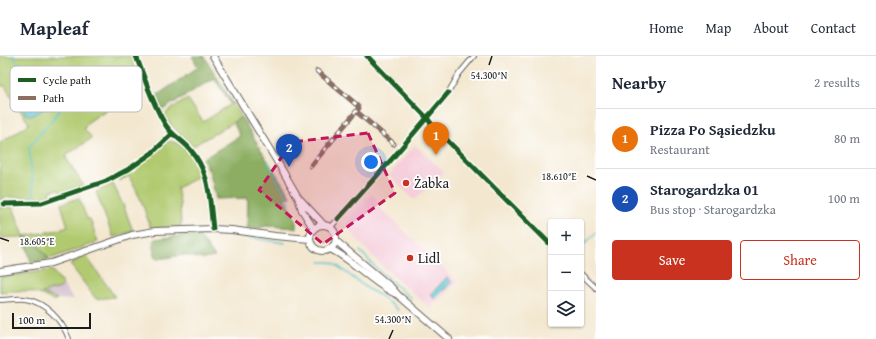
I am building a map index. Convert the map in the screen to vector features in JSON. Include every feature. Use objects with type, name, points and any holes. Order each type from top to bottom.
[{"type":"main road","points":[[213,56],[298,197],[323,224],[331,227],[335,233],[336,241],[391,287],[398,295],[449,339]]},
{"type":"main road","points":[[298,197],[302,210],[313,228]]},
{"type":"main road","points":[[323,224],[313,228],[310,235],[311,243],[317,249],[321,251],[330,249],[338,253],[388,290],[398,295]]},
{"type":"main road","points":[[0,271],[50,263],[132,235],[161,231],[213,229],[232,230],[310,239]]},
{"type":"main road","points":[[330,249],[336,241]]},
{"type":"street","points":[[136,56],[140,66]]},
{"type":"street","points":[[367,56],[433,126],[548,242]]},
{"type":"street","points":[[331,227],[448,93],[459,74],[474,56]]},
{"type":"street","points":[[311,166],[357,112],[358,106],[317,71]]},
{"type":"street","points":[[322,75],[325,71]]},
{"type":"street","points":[[142,72],[156,108],[165,125],[172,134],[188,147],[201,165],[207,177],[213,229]]},
{"type":"street","points":[[357,112],[393,143],[395,138]]},
{"type":"street","points":[[4,204],[42,203],[106,181],[129,169],[152,153],[172,134]]},
{"type":"street","points":[[584,277],[596,288]]},
{"type":"street","points":[[0,300],[25,299],[39,303],[58,319],[69,339]]},
{"type":"highlighted area","points":[[368,133],[395,193],[323,244],[259,190],[292,142]]},
{"type":"shaded area","points":[[415,145],[444,172],[414,200],[389,175]]},
{"type":"shaded area","points":[[372,194],[377,200],[377,205],[458,282],[430,308],[382,266],[349,231],[347,221]]},
{"type":"shaded area","points":[[63,285],[74,300],[57,299],[41,293],[60,288]]},
{"type":"green space","points":[[0,56],[131,56],[135,66],[10,66],[10,94],[4,85],[0,87]]},
{"type":"green space","points":[[192,56],[204,56],[233,103],[231,104],[214,78],[162,110],[156,96],[198,67]]},
{"type":"green space","points":[[188,99],[203,122],[233,103],[242,117],[193,146],[170,124],[165,116],[169,110]]},
{"type":"green space","points":[[21,112],[103,112],[88,122],[84,129],[92,138],[68,154],[66,158],[84,186],[61,193],[59,189],[50,191],[51,196],[45,197],[5,197],[0,200],[0,143],[29,124]]},
{"type":"green space","points":[[242,117],[260,149],[291,197],[284,198],[296,219],[296,228],[266,226],[257,229],[247,228],[248,198],[216,199],[210,173],[203,159],[240,136],[233,122]]},
{"type":"green space","points":[[168,141],[180,145],[189,153],[197,164],[201,175],[177,188],[180,203],[181,226],[151,229],[141,200],[129,176],[119,181],[119,179],[151,156]]},
{"type":"green space","points":[[113,184],[133,231],[113,237],[96,192]]},
{"type":"green space","points":[[79,198],[87,219],[90,219],[98,242],[49,259],[38,245],[29,239],[24,237],[0,238],[0,207],[13,207],[24,236],[68,227],[61,204]]},
{"type":"green space","points":[[198,234],[215,257],[203,259],[184,255],[158,259],[155,257],[153,243],[155,239]]},
{"type":"green space","points":[[24,236],[35,243],[49,259],[31,263]]},
{"type":"green space","points":[[86,256],[115,297],[96,299],[70,264]]},
{"type":"green space","points":[[52,270],[63,285],[60,288],[42,293],[57,299],[53,301],[33,292],[0,292],[0,277]]},
{"type":"water","points":[[24,112],[39,112],[32,116],[25,114]]},
{"type":"water","points":[[447,277],[452,282],[435,299],[430,295]]},
{"type":"waterway","points":[[12,56],[22,66]]},
{"type":"waterway","points":[[34,199],[29,147],[58,112]]},
{"type":"waterway","points":[[268,161],[290,203]]},
{"type":"waterway","points":[[584,244],[596,233]]},
{"type":"waterway","points":[[233,235],[285,243]]},
{"type":"waterway","points":[[360,251],[379,271],[411,298]]},
{"type":"waterway","points":[[320,262],[330,262],[335,264],[398,310]]},
{"type":"marked path","points":[[311,166],[359,108],[317,71]]},
{"type":"marked path","points":[[357,112],[394,144]]},
{"type":"cycle path","points":[[136,56],[140,66]]},
{"type":"cycle path","points":[[367,56],[433,126],[548,242]]},
{"type":"cycle path","points":[[142,72],[160,116],[170,131],[189,148],[201,167],[208,186],[213,229]]},
{"type":"cycle path","points":[[338,219],[448,93]]},
{"type":"cycle path","points":[[4,204],[42,203],[106,181],[129,169],[152,153],[172,134]]},
{"type":"place","name":"Pizza Po Sąsiedzku","points":[[436,155]]},
{"type":"place","name":"Starogardzka 01","points":[[289,167]]},
{"type":"place","name":"Żabka","points":[[406,183]]},
{"type":"place","name":"Lidl","points":[[410,258]]}]
